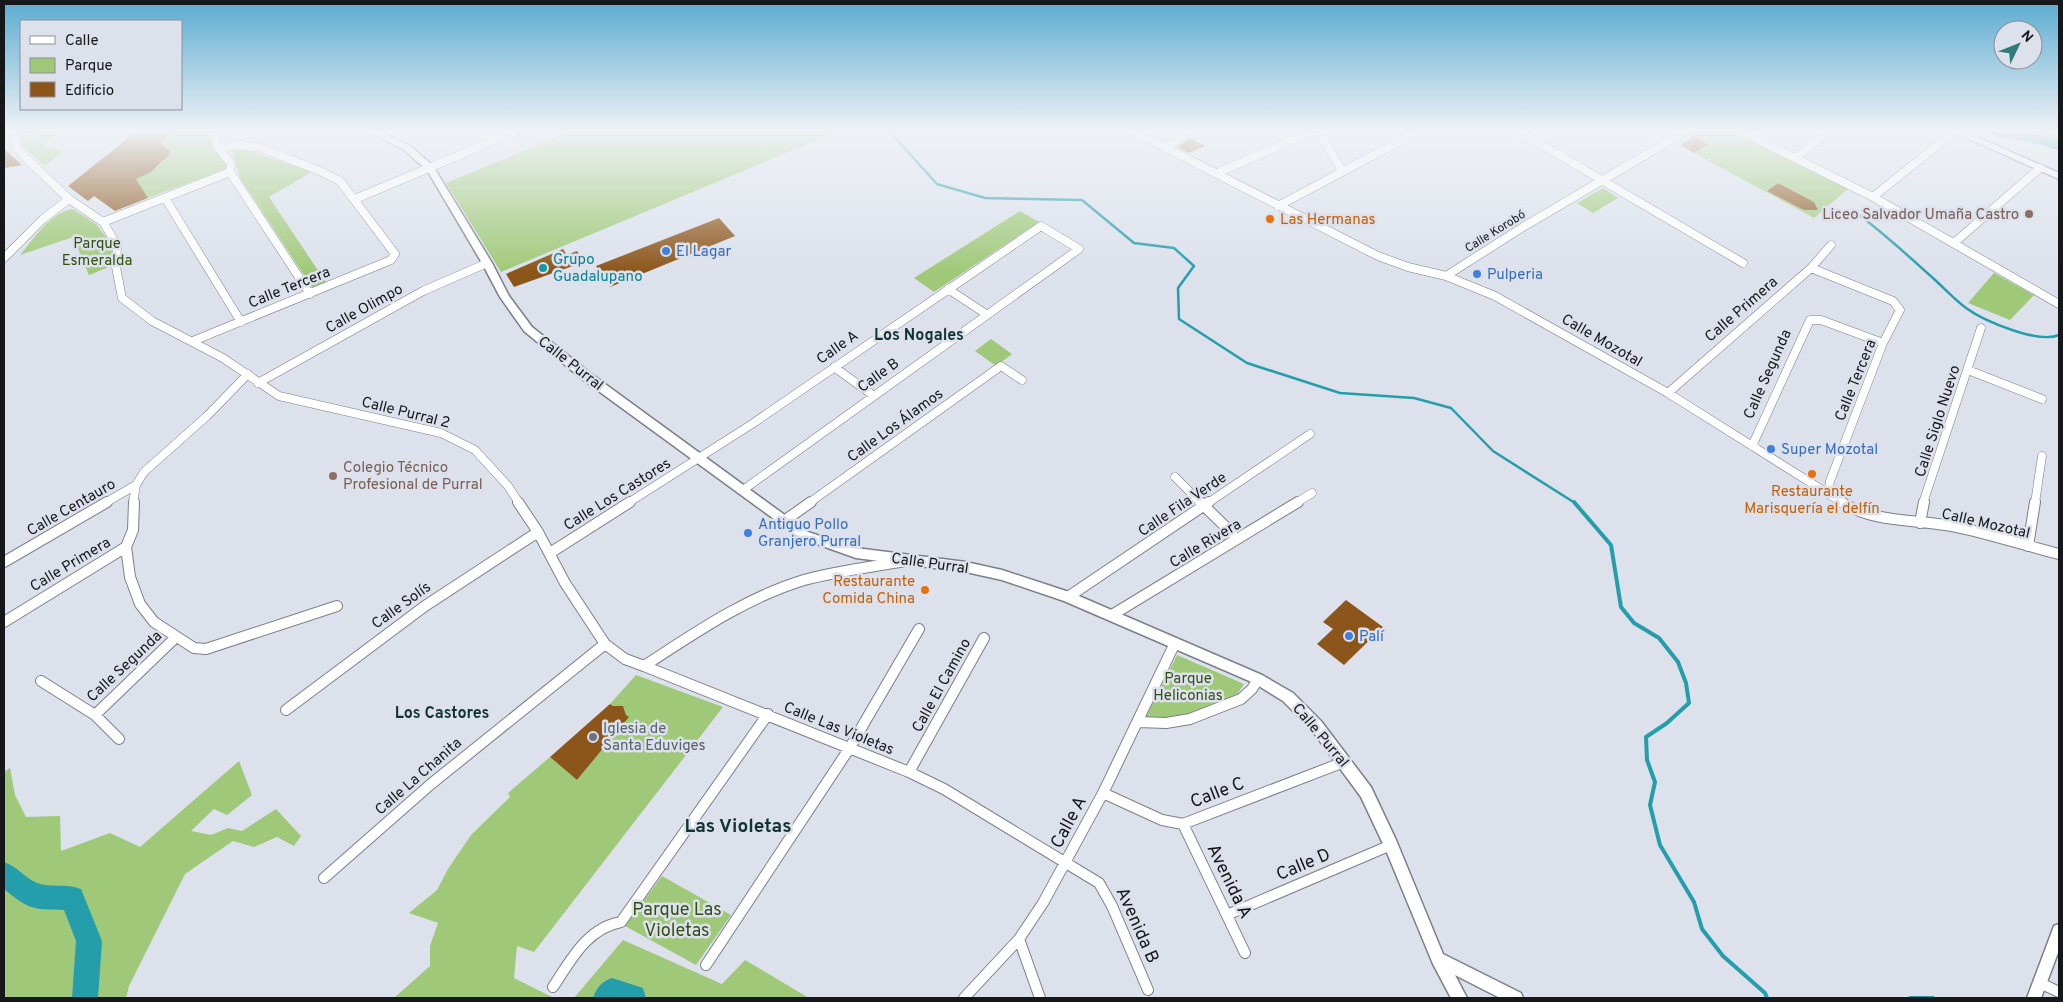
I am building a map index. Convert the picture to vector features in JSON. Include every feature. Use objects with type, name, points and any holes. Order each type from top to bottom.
[{"type":"street","name":"Calle Purral 2","points":[[46,178],[69,199],[103,222],[117,245],[116,267],[122,298],[152,321],[223,358],[279,396],[441,433],[475,450],[508,486],[538,532],[565,583],[605,644],[625,659],[644,666]]},
{"type":"street","points":[[103,222],[216,178]]},
{"type":"street","points":[[234,178],[310,294]]},
{"type":"street","points":[[334,178],[340,181],[354,199],[406,178]]},
{"type":"street","name":"Calle Purral","points":[[436,178],[487,263],[504,297],[528,329],[586,376],[804,535],[822,543],[856,553],[966,567],[1002,575],[1068,596],[1258,679],[1288,697],[1316,725],[1366,792],[1391,844],[1438,959],[1459,998]]},
{"type":"street","name":"Calle Mozotal","points":[[1226,178],[1378,256],[1408,267],[1446,276],[1495,296],[1668,393],[1849,507],[1870,516],[1890,521],[1949,526],[2059,554]]},
{"type":"street","points":[[1278,206],[1330,178]]},
{"type":"street","points":[[1598,178],[1743,262]]},
{"type":"street","name":"Calle Korobó","points":[[1446,276],[1606,178]]},
{"type":"street","points":[[1835,178],[1873,197],[2059,304]]},
{"type":"street","points":[[1873,197],[1897,178]]},
{"type":"street","points":[[1954,243],[2029,178]]},
{"type":"street","points":[[165,198],[241,322]]},
{"type":"street","points":[[4,258],[22,242],[52,209],[69,199]]},
{"type":"street","name":"Calle Tercera","points":[[193,341],[391,260],[395,254],[354,199]]},
{"type":"street","name":"Calle B","points":[[742,490],[1079,249],[1041,226]]},
{"type":"street","name":"Calle A","points":[[698,459],[1041,226]]},
{"type":"street","name":"Calle Primera","points":[[1668,393],[1811,268],[1831,245]]},
{"type":"street","name":"Calle Olimpo","points":[[258,383],[423,291],[487,263]]},
{"type":"street","name":"Calle Tercera","points":[[1811,268],[1887,298],[1898,305],[1900,310],[1883,344],[1830,481],[1828,494]]},
{"type":"street","points":[[948,289],[986,314]]},
{"type":"street","name":"Calle Segunda","points":[[1752,446],[1807,323],[1814,319],[1821,320],[1883,344]]},
{"type":"street","name":"Calle Siglo Nuevo","points":[[1920,523],[1921,510],[1982,328]]},
{"type":"street","name":"Calle Los Álamos","points":[[784,521],[1001,366],[1022,380]]},
{"type":"street","points":[[834,367],[874,396]]},
{"type":"street","points":[[1968,370],[2042,399]]},
{"type":"street","points":[[248,374],[207,416],[144,472],[136,485],[133,506],[133,530],[126,547],[130,577],[140,604],[154,622],[176,638],[194,648],[206,649],[337,606]]},
{"type":"street","name":"Calle Fila Verde","points":[[1068,596],[1310,434]]},
{"type":"street","points":[[2028,546],[2042,456]]},
{"type":"street","name":"Calle Los Castores","points":[[550,553],[698,459]]},
{"type":"street","points":[[1175,477],[1232,533]]},
{"type":"street","name":"Calle Centauro","points":[[4,562],[136,485]]},
{"type":"street","name":"Calle Rivera","points":[[1112,615],[1312,493]]},
{"type":"street","name":"Calle Solís","points":[[286,710],[425,606],[538,532]]},
{"type":"street","name":"Calle Primera","points":[[4,622],[126,547]]},
{"type":"street","points":[[644,666],[740,606],[789,585],[907,560]]},
{"type":"street","points":[[706,966],[849,749],[919,629]]},
{"type":"street","name":"Calle Segunda","points":[[41,681],[95,715],[176,638]]},
{"type":"street","name":"Calle El Camino","points":[[909,772],[984,638]]},
{"type":"street","name":"Calle A","points":[[964,998],[1019,939],[1066,864],[1103,793],[1175,643]]},
{"type":"street","name":"Calle La Chanita","points":[[324,878],[454,765],[605,644]]},
{"type":"street","name":"Calle Las Violetas","points":[[644,666],[909,772],[944,789],[1014,833]]},
{"type":"street","points":[[1138,722],[1166,723],[1190,719],[1241,699],[1252,689],[1258,679]]},
{"type":"street","points":[[553,987],[588,938],[612,922],[621,922],[768,714]]},
{"type":"street","points":[[95,715],[119,739]]},
{"type":"street","name":"Calle C","points":[[1103,793],[1162,820],[1183,824],[1344,762]]},
{"type":"street","name":"Avenida A","points":[[1183,824],[1245,953]]},
{"type":"street","name":"Avenida B","points":[[1014,833],[1099,883],[1106,893],[1148,990]]},
{"type":"street","name":"Calle D","points":[[1228,915],[1391,844]]},
{"type":"street","points":[[2034,998],[2059,931]]},
{"type":"street","points":[[1019,939],[1040,998]]},
{"type":"street","points":[[1438,959],[1516,998]]},
{"type":"street","points":[[2040,982],[2059,992]]},
{"type":"green space","points":[[136,178],[202,178],[148,198]]},
{"type":"green space","points":[[240,178],[302,178],[269,197],[327,284],[314,290]]},
{"type":"green space","points":[[459,178],[727,178],[501,272],[446,183]]},
{"type":"green space","points":[[1740,178],[1829,178],[1849,188],[1814,218]],"holes":[[[1778,183],[1814,202],[1818,210],[1804,209],[1767,191]]]},
{"type":"green space","points":[[1603,188],[1618,198],[1593,213],[1577,203]]},
{"type":"green space","name":"Parque Esmeralda","points":[[73,209],[96,224],[113,246],[114,265],[89,275],[73,237],[20,255],[50,221],[57,215]]},
{"type":"green space","points":[[1020,211],[1039,222],[934,292],[914,278]]},
{"type":"green space","points":[[1994,273],[2034,295],[2010,320],[1968,303]]},
{"type":"green space","points":[[991,339],[1012,354],[996,366],[975,351]]},
{"type":"green space","name":"Parque Heliconias","points":[[1177,655],[1244,684],[1236,696],[1195,712],[1166,720],[1146,717]]},
{"type":"green space","points":[[636,675],[723,707],[534,952],[517,946],[514,978],[554,998],[394,998],[430,966],[430,946],[438,923],[409,913],[437,890],[448,869],[471,835],[510,797],[508,793],[550,757],[577,780],[629,717],[626,715],[623,706],[613,706],[610,704]]},
{"type":"green space","points":[[239,761],[252,795],[227,815],[214,809],[191,831],[211,835],[228,828],[242,831],[276,809],[301,836],[294,846],[277,837],[254,847],[233,841],[185,874],[129,986],[126,998],[4,998],[4,772],[10,768],[15,795],[26,817],[60,816],[61,851],[110,833],[140,847]]},
{"type":"green space","name":"Parque Las Violetas","points":[[662,876],[731,915],[696,965],[625,926]]},
{"type":"green space","points":[[623,940],[722,984],[745,960],[809,998],[574,998]]},
{"type":"building","points":[[78,178],[139,178],[136,179],[148,198],[115,211],[94,196],[88,201],[68,186]]},
{"type":"building","points":[[1778,183],[1814,202],[1818,210],[1804,210],[1767,191]]},
{"type":"building","name":"El Lagar","points":[[719,218],[735,236],[610,287],[596,266]]},
{"type":"building","name":"Grupo Guadalupano","points":[[563,249],[567,255],[577,251],[584,262],[514,287],[506,274]]},
{"type":"building","name":"Palí","points":[[1346,600],[1383,627],[1344,665],[1317,644],[1333,629],[1323,622]]},
{"type":"building","name":"Iglesia de Santa Eduviges","points":[[610,704],[613,706],[623,706],[626,715],[629,717],[577,780],[550,757]]},
{"type":"waterway","points":[[931,178],[937,184],[985,198],[1082,200],[1134,243],[1174,248],[1194,266],[1178,288],[1179,319],[1247,363],[1340,393],[1414,398],[1451,408],[1493,451],[1575,503]]},
{"type":"waterway","points":[[1855,212],[1895,244],[1957,301],[1974,313],[1998,325],[2025,334],[2050,337],[2059,335]]},
{"type":"waterway","points":[[1575,503],[1611,545],[1621,607],[1634,623],[1659,638],[1678,662],[1686,683],[1689,703],[1667,723],[1646,737],[1647,760],[1655,782],[1650,805],[1660,845],[1694,902],[1702,929],[1723,956],[1765,993],[1767,998]]},
{"type":"waterway","points":[[4,874],[33,896],[72,898],[89,941],[85,998]]},
{"type":"waterway","points":[[606,998],[612,991],[633,998]]},
{"type":"waterway","points":[[1910,998],[1933,998]]},
{"type":"place","name":"Liceo Salvador Umaña Castro","points":[[2029,214]]},
{"type":"place","name":"Las Hermanas","points":[[1270,219]]},
{"type":"place","name":"El Lagar","points":[[666,251]]},
{"type":"place","name":"Grupo Guadalupano","points":[[543,268]]},
{"type":"place","name":"Pulperia","points":[[1477,274]]},
{"type":"place","name":"Super Mozotal","points":[[1771,449]]},
{"type":"place","name":"Restaurante Marisquería el delfín","points":[[1812,474]]},
{"type":"place","name":"Colegio Técnico Profesional de Purral","points":[[333,476]]},
{"type":"place","name":"Antiguo Pollo Granjero Purral","points":[[748,533]]},
{"type":"place","name":"Restaurante Comida China","points":[[925,590]]},
{"type":"place","name":"Palí","points":[[1349,636]]},
{"type":"place","name":"Iglesia de Santa Eduviges","points":[[593,737]]},
{"type":"district","name":"Los Nogales","points":[[919,334]]},
{"type":"district","name":"Los Castores","points":[[442,712]]},
{"type":"district","name":"Las Violetas","points":[[738,825]]}]
